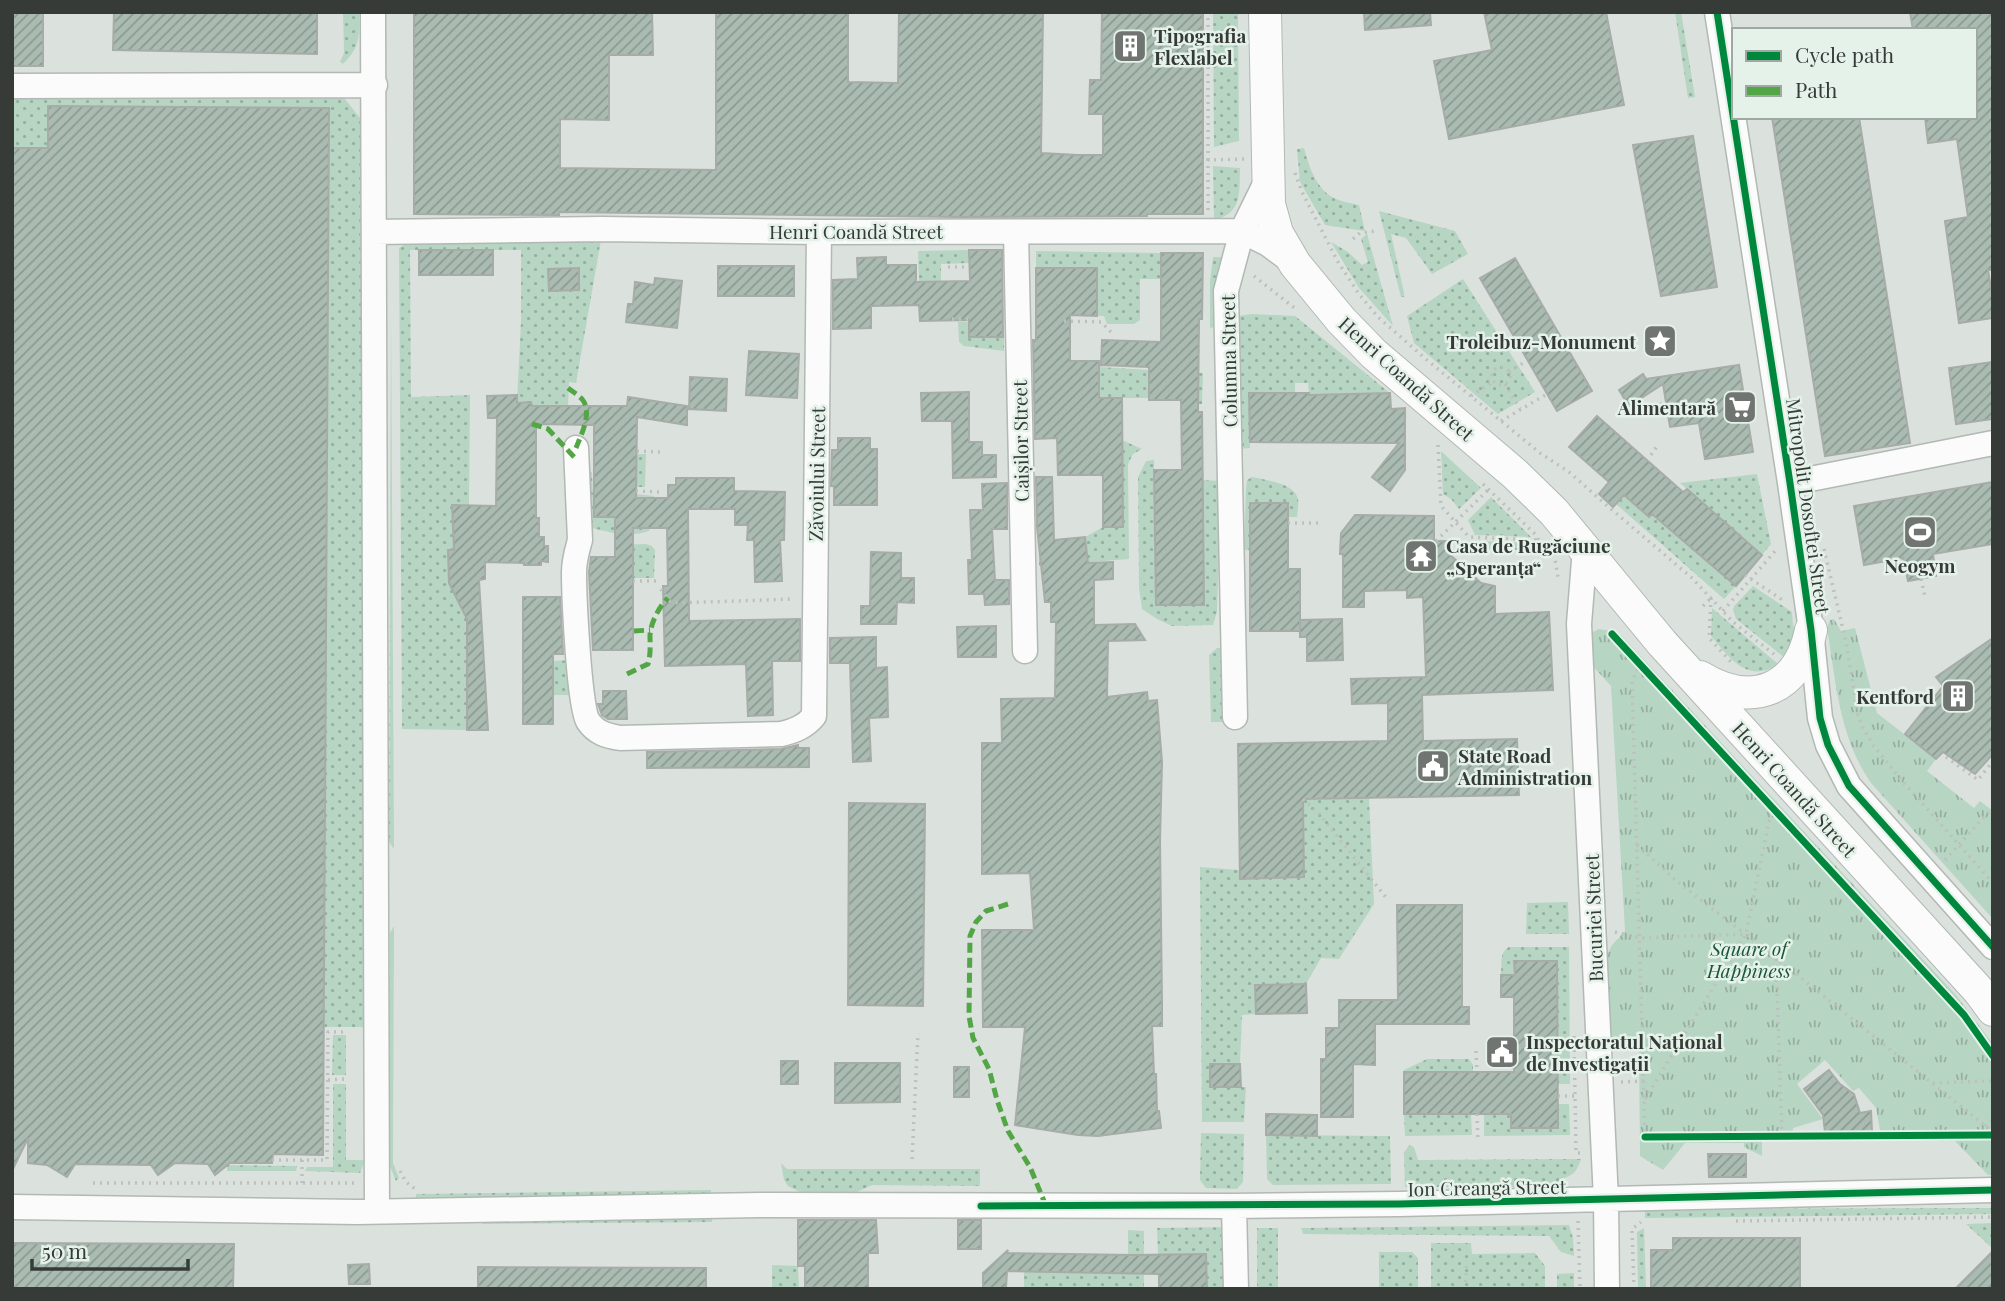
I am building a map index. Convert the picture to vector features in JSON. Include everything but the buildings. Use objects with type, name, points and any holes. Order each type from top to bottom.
[{"type":"main road","name":"Columna Street","points":[[1265,12],[1268,168]]},
{"type":"main road","points":[[1268,168],[1269,204],[1277,233],[1295,264]]},
{"type":"main road","name":"Henri Coandă Street","points":[[1295,264],[1341,320],[1374,354],[1515,474],[1554,512],[1662,643],[1979,991],[1993,1010]]},
{"type":"main road","points":[[1682,664],[1712,685],[1730,692],[1750,693],[1768,689],[1785,680],[1798,666],[1807,649],[1811,630]]},
{"type":"street","points":[[373,12],[377,1211]]},
{"type":"street","name":"Mitropolit Dosoftei Street","points":[[1717,12],[1732,109]]},
{"type":"street","points":[[12,86],[375,85]]},
{"type":"street","name":"Mitropolit Dosoftei Street","points":[[1734,119],[1790,483],[1811,630],[1820,718],[1828,745],[1849,786],[1993,947]]},
{"type":"street","name":"Columna Street","points":[[1235,717],[1226,291],[1242,231],[1268,168]]},
{"type":"street","name":"Henri Coandă Street","points":[[374,232],[601,229],[819,232],[1242,231],[1268,244],[1295,264]]},
{"type":"street","name":"Zăvoiului Street","points":[[576,448],[580,540],[574,571],[579,657],[583,709],[593,728],[605,735],[620,738],[780,734],[797,730],[808,723],[814,716],[819,232]]},
{"type":"street","name":"Caișilor Street","points":[[1016,232],[1025,651]]},
{"type":"street","points":[[1790,483],[1993,443]]},
{"type":"street","name":"Bucuriei Street","points":[[1585,548],[1579,624],[1606,1199],[1607,1289]]},
{"type":"street","name":"Ion Creangă Street","points":[[12,1207],[377,1211],[760,1205],[1234,1206],[1993,1190]]},
{"type":"street","points":[[1234,1206],[1236,1289]]},
{"type":"path","points":[[1208,12],[1208,231]]},
{"type":"path","points":[[1208,160],[1268,168],[1291,161],[1302,192],[1338,262],[1378,317],[1540,453],[1569,472],[1605,502],[1692,578],[1733,622],[1785,663]]},
{"type":"path","points":[[1353,239],[1360,233],[1376,231]]},
{"type":"path","points":[[1233,260],[1298,311]]},
{"type":"path","points":[[948,267],[969,267]]},
{"type":"path","points":[[952,319],[969,319]]},
{"type":"path","points":[[1063,321],[1101,323],[1112,333]]},
{"type":"path","points":[[1509,372],[1523,363]]},
{"type":"path","points":[[1502,367],[1509,372],[1510,378],[1505,384],[1497,384],[1494,381],[1492,374],[1496,369],[1502,367]]},
{"type":"path","points":[[1471,396],[1494,381]]},
{"type":"path","points":[[1505,384],[1520,409]]},
{"type":"path","points":[[1501,421],[1547,394]]},
{"type":"path","points":[[1619,413],[1666,403]]},
{"type":"path","points":[[1430,437],[1448,454]]},
{"type":"path","points":[[1438,445],[1441,506],[1469,537],[1538,540]]},
{"type":"path","points":[[1651,455],[1657,446]]},
{"type":"path","points":[[637,451],[660,452]]},
{"type":"path","points":[[1479,480],[1537,536],[1541,549]]},
{"type":"path","points":[[1436,541],[1493,484]]},
{"type":"path","points":[[636,491],[660,492]]},
{"type":"path","points":[[1288,523],[1318,523]]},
{"type":"path","points":[[1723,611],[1781,545],[1783,557]]},
{"type":"path","points":[[1553,547],[1559,582]]},
{"type":"path","points":[[1824,547],[1846,642],[1858,716],[1863,728],[1881,754],[1993,883]]},
{"type":"path","points":[[1745,575],[1791,606],[1789,594]]},
{"type":"path","points":[[1921,579],[1925,597]]},
{"type":"path","points":[[633,581],[661,582]]},
{"type":"path","points":[[661,589],[670,601],[678,603],[815,598]]},
{"type":"path","points":[[1703,606],[1711,598]]},
{"type":"path","points":[[1711,598],[1709,638],[1737,668]]},
{"type":"path","points":[[1631,653],[1650,673]]},
{"type":"path","points":[[1640,663],[1632,681],[1644,1101],[1646,1137],[1659,1137]]},
{"type":"path","points":[[1946,757],[1978,780],[1993,761]]},
{"type":"path","points":[[1763,797],[1782,817]]},
{"type":"path","points":[[1303,799],[1321,816],[1388,900]]},
{"type":"path","points":[[1644,1101],[1745,934],[1773,807]]},
{"type":"path","points":[[1929,876],[1992,808]]},
{"type":"path","points":[[1637,845],[1680,884],[1993,1134]]},
{"type":"path","points":[[1593,925],[1640,938],[1745,934]]},
{"type":"path","points":[[1776,959],[1782,1136]]},
{"type":"path","points":[[272,1160],[327,1160],[328,1032],[346,1032]]},
{"type":"path","points":[[1574,1032],[1576,1153],[1587,1153]]},
{"type":"path","points":[[912,1159],[918,1033]]},
{"type":"path","points":[[1476,1051],[1477,1072]]},
{"type":"path","points":[[328,1080],[346,1079]]},
{"type":"path","points":[[1931,1083],[1993,1081]]},
{"type":"path","points":[[1477,1114],[1478,1141]]},
{"type":"path","points":[[1985,1126],[1993,1120]]},
{"type":"path","points":[[1980,1135],[1993,1134]]},
{"type":"path","points":[[1768,1136],[1795,1136]]},
{"type":"path","points":[[302,1160],[302,1183]]},
{"type":"path","points":[[397,1161],[406,1182],[418,1190]]},
{"type":"path","points":[[81,1184],[406,1182]]},
{"type":"path","points":[[1577,1200],[1580,1289]]},
{"type":"path","points":[[1735,1221],[1993,1217]]},
{"type":"path","points":[[1634,1289],[1632,1229],[1640,1222],[1653,1222]]},
{"type":"path","points":[[1465,1289],[1467,1261]]},
{"type":"green space","points":[[343,12],[359,12],[359,35],[356,46],[343,64],[340,62],[344,53]]},
{"type":"green space","points":[[1213,12],[1238,12],[1239,141],[1214,147]]},
{"type":"green space","points":[[1675,12],[1681,12],[1695,97],[1688,98]]},
{"type":"green space","points":[[12,92],[335,93],[345,99],[360,118],[365,1027],[324,1027],[329,109],[49,106],[48,148],[12,148]]},
{"type":"green space","points":[[1304,148],[1311,170],[1324,190],[1336,199],[1359,205],[1365,231],[1325,225],[1300,182],[1297,149]]},
{"type":"green space","points":[[1213,166],[1240,168],[1239,194],[1235,207],[1223,217],[1214,220]]},
{"type":"green space","points":[[1379,211],[1455,231],[1468,254],[1432,274],[1406,238],[1391,234],[1404,293],[1404,297],[1401,297]]},
{"type":"green space","points":[[1367,234],[1393,326],[1359,288],[1331,242],[1362,265],[1368,262],[1361,239]]},
{"type":"green space","points":[[412,240],[601,240],[576,383],[569,382],[568,407],[517,403],[521,250],[410,250],[411,397],[470,395],[469,506],[453,506],[454,550],[448,550],[449,583],[467,619],[467,730],[402,729],[399,248]]},
{"type":"green space","points":[[969,250],[969,263],[941,264],[941,282],[919,282],[918,251]]},
{"type":"green space","points":[[1036,251],[1161,253],[1161,279],[1140,279],[1140,320],[1134,324],[1107,324],[1104,316],[1097,316],[1096,269],[1036,268]]},
{"type":"green space","points":[[1213,257],[1221,257],[1220,326],[1210,328],[1210,281]]},
{"type":"green space","points":[[1463,279],[1535,392],[1498,414],[1414,343],[1407,316]]},
{"type":"green space","points":[[391,309],[394,849],[389,842]]},
{"type":"green space","points":[[1238,316],[1295,316],[1390,393],[1309,395],[1308,383],[1295,383],[1295,393],[1250,393],[1250,448],[1240,449]]},
{"type":"green space","points":[[958,322],[969,322],[970,337],[1004,337],[1004,351],[964,346],[959,342]]},
{"type":"green space","points":[[1099,367],[1203,373],[1202,404],[1181,404],[1181,400],[1149,381],[1149,398],[1103,398],[1103,477],[1100,476]]},
{"type":"green space","points":[[1122,440],[1142,449],[1133,454],[1128,464],[1129,559],[1039,566],[1039,542],[1087,556],[1085,537],[1103,527]]},
{"type":"green space","points":[[1441,451],[1481,488],[1459,509],[1443,494]]},
{"type":"green space","points":[[637,454],[646,454],[645,487],[637,487]]},
{"type":"green space","points":[[1154,460],[1156,605],[1204,604],[1202,480],[1221,481],[1217,612],[1213,625],[1172,626],[1142,609],[1139,588],[1138,477],[1146,461]]},
{"type":"green space","points":[[582,471],[592,472],[594,517],[615,517],[615,528],[643,528],[636,494],[654,496],[655,509],[649,531],[625,534],[586,526]]},
{"type":"green space","points":[[1757,474],[1771,544],[1762,555],[1680,483]]},
{"type":"green space","points":[[1252,477],[1279,483],[1291,489],[1298,499],[1297,517],[1288,517],[1288,503],[1250,550],[1244,550],[1246,488],[1247,480]]},
{"type":"green space","points":[[1624,495],[1649,517],[1652,514],[1736,586],[1724,599],[1616,504]]},
{"type":"green space","points":[[1491,497],[1531,537],[1475,535],[1468,520]]},
{"type":"green space","points":[[1480,541],[1531,543],[1530,550],[1484,549]]},
{"type":"green space","points":[[646,544],[655,550],[654,578],[633,578],[633,557],[616,557],[616,545]]},
{"type":"green space","points":[[1753,586],[1792,612],[1793,626],[1797,629],[1785,658],[1736,619],[1733,609],[1735,605]]},
{"type":"green space","points":[[1712,608],[1778,664],[1767,670],[1757,671],[1748,670],[1732,660],[1711,636]]},
{"type":"green space","points":[[1834,619],[1841,631],[1855,628],[1877,713],[1936,759],[1927,771],[1974,808],[1980,801],[1993,811],[1993,919],[1871,783],[1860,765],[1845,728],[1836,689],[1827,628],[1830,620]]},
{"type":"green space","name":"Square of Happiness","points":[[1599,629],[1621,635],[1956,995],[1993,1044],[1993,1175],[1988,1175],[1955,1141],[1882,1141],[1876,1108],[1859,1088],[1853,1091],[1825,1060],[1797,1084],[1823,1119],[1793,1128],[1793,1140],[1762,1140],[1762,1156],[1744,1147],[1744,1143],[1685,1143],[1663,1170],[1640,1156],[1639,1052],[1611,1039],[1606,956],[1625,931],[1611,686],[1590,663],[1591,633]]},
{"type":"green space","points":[[1217,648],[1227,648],[1227,722],[1211,722],[1209,655]]},
{"type":"green space","points":[[569,660],[571,695],[553,695],[553,661]]},
{"type":"green space","points":[[1369,798],[1374,904],[1339,959],[1321,958],[1306,984],[1255,986],[1256,1014],[1242,1015],[1240,1064],[1210,1065],[1211,1087],[1246,1087],[1244,1122],[1202,1122],[1200,867],[1240,870],[1241,879],[1304,877],[1303,799]]},
{"type":"green space","points":[[1568,902],[1569,934],[1526,934],[1527,903]]},
{"type":"green space","points":[[394,926],[393,1163],[399,1178],[396,1181],[389,1164],[390,933]]},
{"type":"green space","points":[[1509,947],[1569,947],[1570,1084],[1558,1084],[1557,961],[1515,961],[1515,975],[1501,975],[1502,955]]},
{"type":"green space","points":[[333,1035],[346,1035],[346,1075],[332,1075]]},
{"type":"green space","points":[[1427,1059],[1469,1059],[1473,1072],[1404,1072]]},
{"type":"green space","points":[[333,1084],[346,1084],[346,1160],[365,1160],[360,1173],[305,1171],[307,1167],[333,1167]]},
{"type":"green space","points":[[1558,1104],[1569,1104],[1570,1135],[1484,1136],[1484,1114],[1511,1106],[1512,1128],[1558,1128]]},
{"type":"green space","points":[[1404,1114],[1471,1114],[1472,1135],[1405,1136]]},
{"type":"green space","points":[[1201,1133],[1244,1134],[1243,1182],[1237,1189],[1206,1188],[1200,1180]]},
{"type":"green space","points":[[1266,1135],[1390,1136],[1391,1184],[1273,1185],[1267,1179]]},
{"type":"green space","points":[[1409,1145],[1414,1147],[1418,1160],[1581,1159],[1573,1173],[1559,1180],[1559,1187],[1405,1187],[1404,1153]]},
{"type":"green space","points":[[781,1163],[787,1169],[980,1169],[980,1186],[872,1185],[853,1194],[802,1193],[788,1186]]},
{"type":"green space","points":[[227,1165],[297,1166],[296,1171],[227,1171]]},
{"type":"green space","points":[[711,1190],[711,1195],[416,1198],[416,1194]]},
{"type":"green space","points":[[1993,1208],[1993,1214],[1645,1218],[1645,1209]]},
{"type":"green space","points":[[712,1218],[712,1222],[482,1224],[481,1220]]},
{"type":"green space","points":[[1993,1223],[1993,1249],[1966,1224]]},
{"type":"green space","points":[[1569,1225],[1574,1256],[1561,1252],[1549,1236],[1303,1234],[1301,1228]]},
{"type":"green space","points":[[1229,1227],[1230,1289],[1207,1289],[1206,1254],[1158,1254],[1157,1228]]},
{"type":"green space","points":[[1257,1228],[1278,1228],[1278,1289],[1257,1289]]},
{"type":"green space","points":[[1644,1228],[1646,1289],[1638,1289],[1637,1232]]},
{"type":"green space","points":[[1128,1230],[1144,1231],[1144,1289],[1024,1289],[1024,1271],[1134,1273],[1134,1254],[1128,1254]]},
{"type":"green space","points":[[1431,1243],[1471,1243],[1472,1254],[1535,1253],[1545,1266],[1545,1289],[1431,1289]]},
{"type":"green space","points":[[1379,1252],[1412,1252],[1418,1258],[1418,1289],[1379,1289]]},
{"type":"green space","points":[[772,1265],[798,1266],[799,1289],[772,1289]]},
{"type":"green space","points":[[1574,1273],[1574,1289],[1557,1289],[1557,1274]]},
{"type":"marked path","points":[[568,388],[582,399],[586,410],[585,424],[576,448]]},
{"type":"marked path","points":[[532,424],[548,429],[576,459]]},
{"type":"marked path","points":[[627,674],[648,664],[652,625],[668,598]]},
{"type":"marked path","points":[[634,631],[650,630]]},
{"type":"marked path","points":[[1008,904],[986,911],[976,922],[970,936],[969,1016],[973,1038],[989,1069],[1008,1131],[1030,1167],[1046,1206]]},
{"type":"cycle path","points":[[1717,12],[1732,109]]},
{"type":"cycle path","points":[[1734,119],[1790,483],[1811,630],[1820,718],[1828,745],[1849,786],[1993,947]]},
{"type":"cycle path","points":[[1612,634],[1964,1015],[1993,1056]]},
{"type":"cycle path","points":[[1645,1137],[1993,1135]]},
{"type":"cycle path","points":[[981,1206],[1399,1204],[1993,1190]]},
{"type":"place","name":"Tipografia Flexlabel","points":[[1130,46]]},
{"type":"place","name":"Troleibuz-Monument","points":[[1660,341]]},
{"type":"place","name":"Alimentară","points":[[1740,407]]},
{"type":"place","name":"Neogym","points":[[1920,532]]},
{"type":"place","name":"Casa de Rugăciune „Speranța“","points":[[1421,556]]},
{"type":"place","name":"Kentford","points":[[1958,696]]},
{"type":"place","name":"State Road Administration","points":[[1433,766]]},
{"type":"place","name":"Inspectoratul Național de Investigații","points":[[1502,1052]]}]
